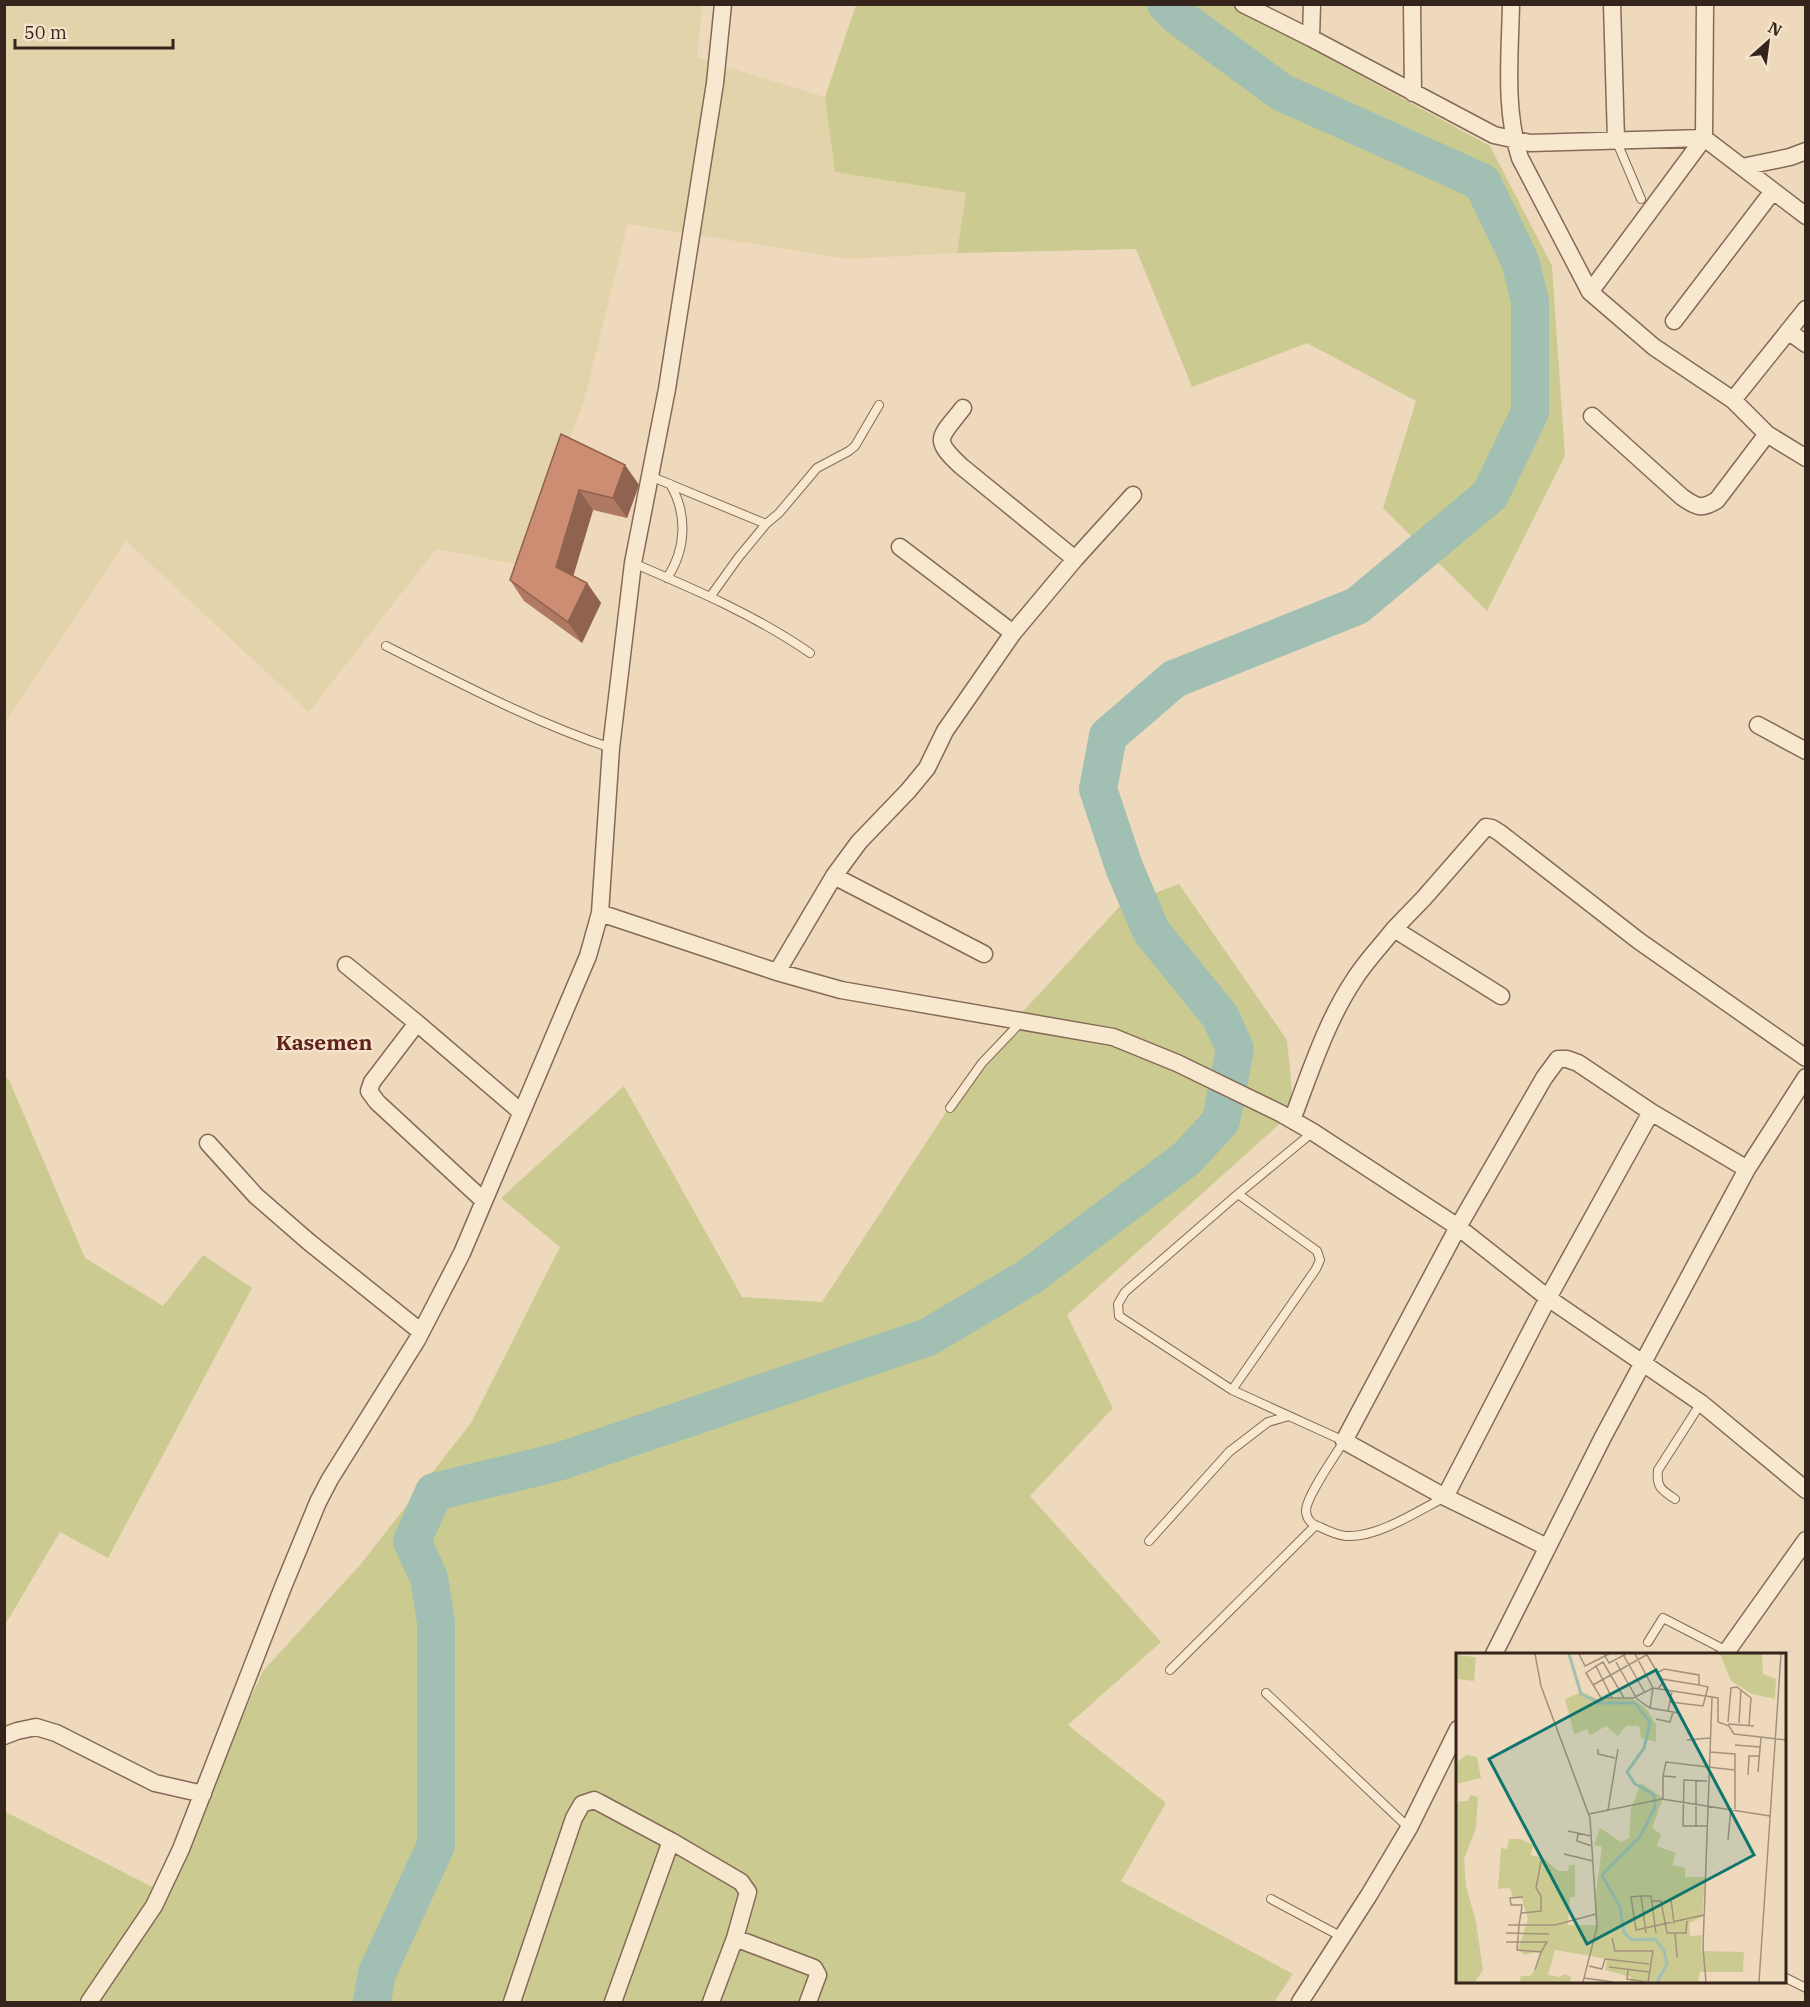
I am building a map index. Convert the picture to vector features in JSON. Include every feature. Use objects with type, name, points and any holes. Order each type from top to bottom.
[{"type":"street","points":[[89,2002],[154,1906],[181,1849],[250,1669],[318,1502],[417,1340],[462,1253],[588,956],[600,913],[611,748],[633,563],[669,377],[715,83],[723,4]]},
{"type":"street","points":[[1243,4],[1494,135],[1514,141],[1558,143],[1704,138],[1806,216]]},
{"type":"street","points":[[1311,38],[1312,4]]},
{"type":"street","points":[[1412,4],[1413,93]]},
{"type":"street","points":[[1511,4],[1510,83],[1514,141],[1520,158],[1590,292],[1654,347],[1732,400],[1767,434],[1806,458]]},
{"type":"street","points":[[1612,4],[1616,141]]},
{"type":"street","points":[[1590,292],[1704,138],[1705,4]]},
{"type":"street","points":[[1742,167],[1790,157],[1806,151]]},
{"type":"street","points":[[1674,321],[1773,191]]},
{"type":"street","points":[[1732,400],[1806,309]]},
{"type":"street","points":[[1788,331],[1806,344]]},
{"type":"street","points":[[963,408],[941,439],[941,446],[961,466],[1075,559]]},
{"type":"street","points":[[1592,417],[1695,506],[1708,507],[1717,500],[1767,434]]},
{"type":"street","points":[[777,972],[834,876],[859,843],[909,791],[927,768],[945,731],[1013,633],[1133,495]]},
{"type":"street","points":[[900,547],[1013,633]]},
{"type":"street","points":[[1758,726],[1806,751]]},
{"type":"street","points":[[1286,1117],[1341,1001],[1354,979],[1394,929],[1486,827],[1492,828],[1572,887],[1647,947],[1806,1058]]},
{"type":"street","points":[[834,876],[984,954]]},
{"type":"street","points":[[600,913],[777,972],[841,990],[1113,1036],[1177,1063],[1313,1132],[1458,1227],[1548,1298],[1701,1403],[1806,1490]]},
{"type":"street","points":[[1394,929],[1501,996]]},
{"type":"street","points":[[346,965],[521,1112]]},
{"type":"street","points":[[417,1023],[372,1082],[369,1091],[377,1102],[484,1201]]},
{"type":"street","points":[[1547,1548],[1445,1497],[1344,1441],[1458,1227],[1557,1059],[1567,1059],[1578,1063],[1651,1112],[1747,1169]]},
{"type":"street","points":[[1494,1653],[1644,1362],[1747,1169],[1806,1077]]},
{"type":"street","points":[[1445,1497],[1548,1298],[1651,1112]]},
{"type":"street","points":[[208,1143],[256,1196],[309,1242],[420,1331]]},
{"type":"street","points":[[1726,1653],[1806,1540]]},
{"type":"street","points":[[4,1736],[36,1727],[56,1733],[155,1783],[203,1794]]},
{"type":"street","points":[[1300,2002],[1409,1828],[1456,1733]]},
{"type":"street","points":[[512,2002],[573,1818],[582,1804],[594,1800],[671,1841],[747,1887],[748,1892],[735,1938],[711,2002]]},
{"type":"street","points":[[613,2002],[671,1841]]},
{"type":"street","points":[[735,1938],[814,1968],[818,1975],[808,2002]]},
{"type":"lane","points":[[1616,141],[1641,200]]},
{"type":"lane","points":[[710,597],[766,524],[779,513],[817,468],[855,446],[879,405]]},
{"type":"lane","points":[[650,476],[766,524]]},
{"type":"lane","points":[[667,578],[676,565],[683,536],[677,496],[670,484]]},
{"type":"lane","points":[[633,563],[766,625],[810,653]]},
{"type":"lane","points":[[386,646],[534,718],[580,738],[611,748]]},
{"type":"lane","points":[[950,1108],[982,1063],[1023,1020]]},
{"type":"lane","points":[[1313,1132],[1125,1292],[1118,1304],[1119,1316],[1232,1390],[1344,1441],[1312,1494],[1306,1509],[1308,1519],[1315,1526],[1347,1536],[1362,1534],[1401,1521],[1445,1497]]},
{"type":"lane","points":[[1232,1390],[1320,1260],[1317,1251],[1238,1194]]},
{"type":"lane","points":[[1675,1499],[1662,1490],[1657,1481],[1658,1470],[1701,1403]]},
{"type":"lane","points":[[1149,1541],[1229,1452],[1268,1422],[1290,1416]]},
{"type":"lane","points":[[1170,1670],[1315,1526]]},
{"type":"lane","points":[[1648,1642],[1663,1618],[1726,1653]]},
{"type":"lane","points":[[1266,1693],[1409,1828]]},
{"type":"lane","points":[[1271,1899],[1342,1937]]},
{"type":"lane","points":[[1786,1978],[1806,1988]]},
{"type":"shaded area","points":[[5,5],[702,5],[697,58],[825,97],[835,172],[966,193],[957,253],[848,259],[628,224],[585,398],[521,565],[436,549],[309,712],[126,541],[5,723]]},
{"type":"green space","points":[[856,5],[1231,5],[1490,146],[1552,266],[1565,456],[1487,611],[1383,508],[1416,401],[1307,343],[1192,387],[1136,249],[957,253],[966,193],[835,172],[825,97]]},
{"type":"green space","points":[[1179,884],[1287,1040],[1294,1111],[1067,1315],[1113,1408],[1030,1496],[1161,1642],[1068,1725],[1166,1803],[1121,1881],[1293,1974],[1274,2002],[5,2002],[4,1811],[162,1892],[263,1671],[360,1565],[471,1423],[560,1247],[501,1198],[624,1086],[742,1297],[822,1302],[984,1054],[1120,906]]},
{"type":"green space","points":[[5,1077],[9,1080],[85,1258],[163,1306],[203,1255],[252,1288],[108,1558],[60,1532],[5,1625]]},
{"type":"building","points":[[561,434],[625,465],[613,498],[579,490],[556,567],[587,583],[568,622],[510,580]]},
{"type":"waterway","points":[[372,2002],[377,1973],[436,1845],[436,1622],[429,1578],[412,1541],[434,1492],[558,1462],[928,1337],[1029,1277],[1187,1158],[1221,1121],[1235,1049],[1220,1016],[1151,931],[1124,867],[1098,789],[1108,736],[1174,679],[1357,606],[1490,495],[1530,412],[1530,301],[1520,261],[1482,182],[1281,92],[1179,17],[1166,4]]},
{"type":"district","name":"Kasemen","points":[[324,1042]]}]
